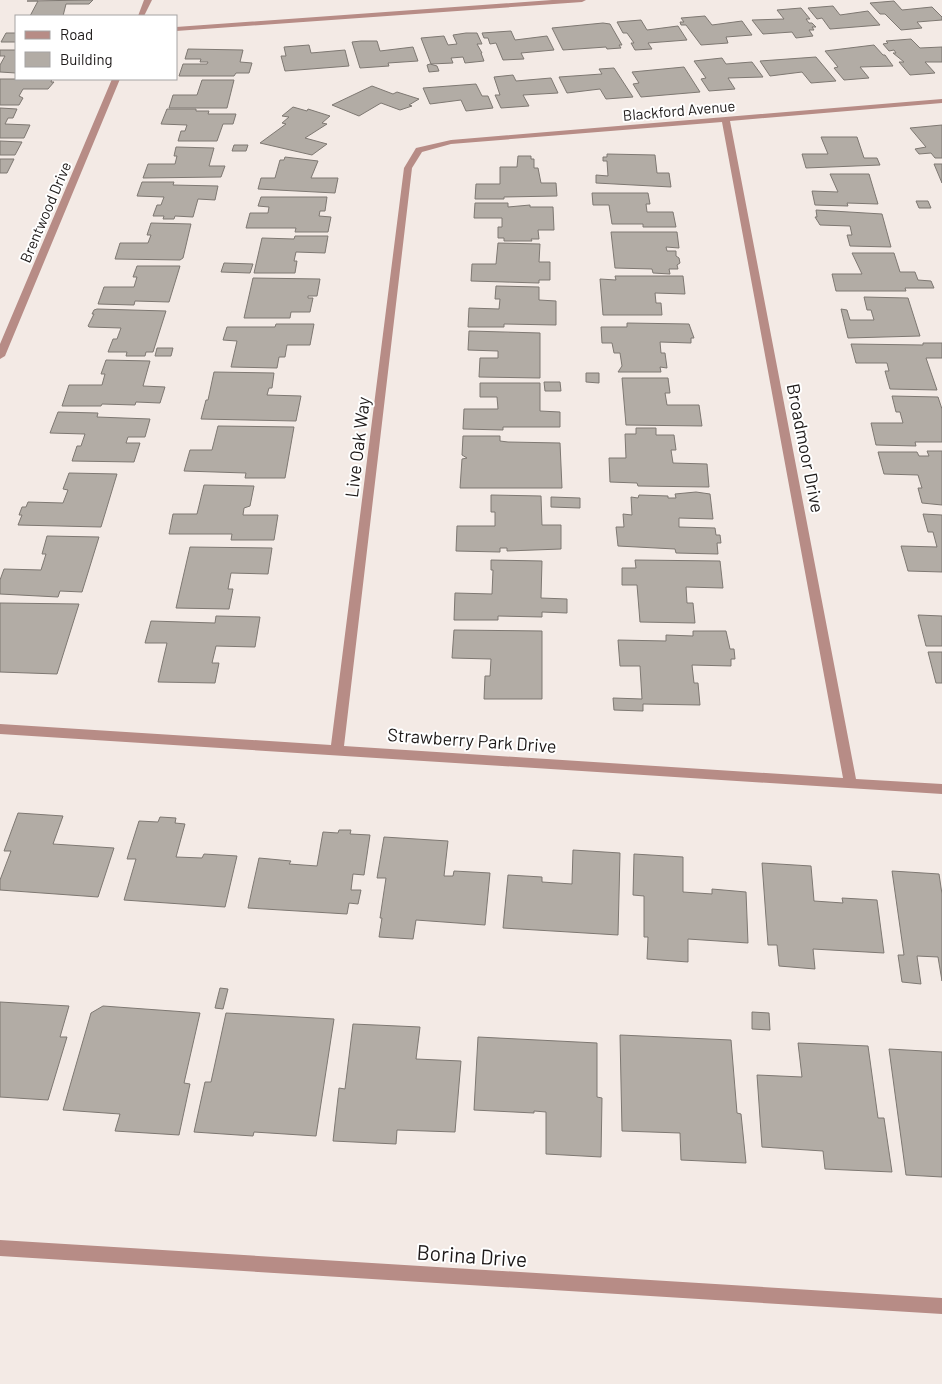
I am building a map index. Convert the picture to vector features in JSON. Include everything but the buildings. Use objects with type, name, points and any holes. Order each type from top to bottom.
[{"type":"street","points":[[142,15],[148,0]]},
{"type":"street","points":[[178,30],[582,0]]},
{"type":"street","name":"Brentwood Drive","points":[[0,356],[116,80]]},
{"type":"street","name":"Blackford Avenue","points":[[419,150],[451,142],[942,101]]},
{"type":"street","name":"Broadmoor Drive","points":[[726,120],[843,737],[850,783]]},
{"type":"street","name":"Live Oak Way","points":[[337,751],[408,168],[419,150]]},
{"type":"street","name":"Strawberry Park Drive","points":[[0,729],[942,789]]},
{"type":"street","name":"Borina Drive","points":[[0,1248],[942,1306]]}]
